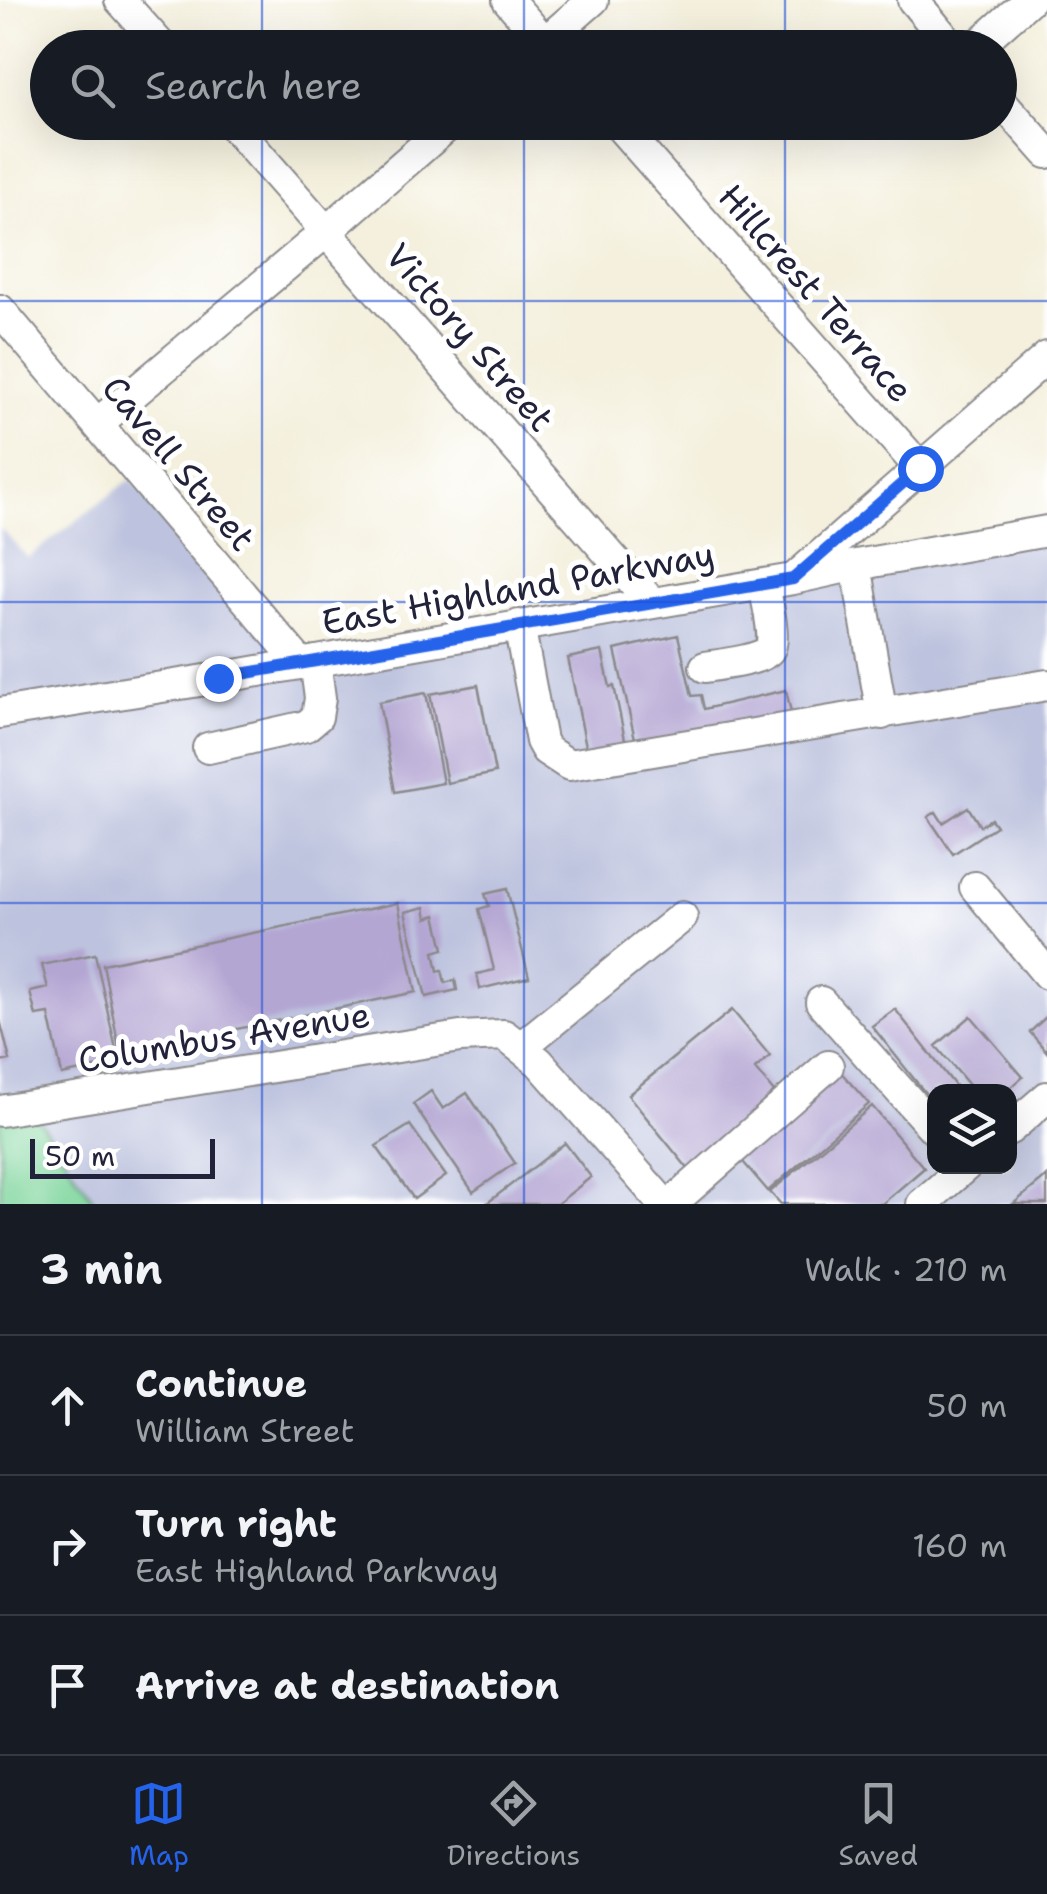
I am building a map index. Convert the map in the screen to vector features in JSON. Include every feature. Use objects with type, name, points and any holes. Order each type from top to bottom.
[{"type":"street","points":[[120,0],[147,30]]},
{"type":"street","points":[[508,0],[531,30]]},
{"type":"street","points":[[561,30],[593,0]]},
{"type":"street","points":[[913,0],[938,30]]},
{"type":"street","points":[[996,30],[1030,0]]},
{"type":"street","points":[[1017,120],[1047,154]]},
{"type":"street","name":"Victory Street","points":[[246,140],[652,603]]},
{"type":"street","points":[[97,424],[431,140]]},
{"type":"street","name":"Hillcrest Terrace","points":[[632,140],[920,468]]},
{"type":"street","name":"Cavell Street","points":[[0,310],[308,662]]},
{"type":"street","points":[[705,667],[760,656],[769,650],[778,582],[920,468],[1047,357]]},
{"type":"street","name":"East Highland Parkway","points":[[0,713],[778,582],[1047,531]]},
{"type":"street","points":[[856,565],[882,714]]},
{"type":"street","points":[[519,625],[541,740],[546,750],[568,766],[1047,686]]},
{"type":"street","points":[[208,748],[306,726],[317,717],[320,698],[308,662]]},
{"type":"street","points":[[975,887],[1047,974]]},
{"type":"street","points":[[682,917],[520,1047],[539,1062],[668,1204],[828,1066]]},
{"type":"street","points":[[821,1002],[927,1121]]},
{"type":"street","name":"Columbus Avenue","points":[[0,1110],[460,1037],[504,1035],[520,1047]]},
{"type":"street","points":[[1017,1123],[1047,1096]]},
{"type":"street","points":[[922,1204],[957,1174]]},
{"type":"shaded area","points":[[131,479],[289,663],[1047,537],[1047,1204],[96,1204],[34,1113],[0,1118],[0,528],[28,558]]},
{"type":"green space","points":[[34,1113],[96,1204],[0,1204],[0,1118]]},
{"type":"building","points":[[678,635],[692,696],[701,695],[704,709],[786,690],[792,717],[638,752],[615,650]]},
{"type":"building","points":[[602,651],[627,749],[588,756],[568,658]]},
{"type":"building","points":[[478,685],[495,773],[447,783],[430,694]]},
{"type":"building","points":[[426,693],[443,783],[395,792],[379,702]]},
{"type":"building","points":[[968,807],[980,826],[991,819],[996,826],[953,854],[928,817],[936,812],[943,823]]},
{"type":"building","points":[[507,889],[529,977],[480,989],[477,974],[494,970],[479,909],[489,906],[485,894]]},
{"type":"building","points":[[398,903],[416,992],[120,1053],[103,964]]},
{"type":"building","points":[[425,907],[427,918],[436,915],[444,949],[434,952],[438,971],[442,970],[445,983],[455,980],[457,990],[426,997],[405,912]]},
{"type":"building","points":[[95,954],[119,1063],[62,1075],[49,1014],[36,1016],[30,992],[48,988],[42,965]]},
{"type":"building","points":[[895,1009],[954,1084],[927,1084],[927,1095],[872,1026]]},
{"type":"building","points":[[732,1010],[770,1056],[755,1069],[783,1103],[694,1176],[628,1095]]},
{"type":"building","points":[[971,1016],[1023,1077],[1015,1084],[968,1084],[936,1046]]},
{"type":"building","points":[[1047,1016],[1047,1052],[1030,1032]]},
{"type":"building","points":[[0,1020],[10,1060],[0,1062]]},
{"type":"building","points":[[838,1069],[869,1104],[768,1191],[738,1156]]},
{"type":"building","points":[[431,1091],[443,1109],[467,1093],[515,1163],[473,1192],[413,1104]]},
{"type":"building","points":[[872,1106],[924,1168],[882,1204],[781,1204],[770,1192]]},
{"type":"building","points":[[410,1125],[446,1176],[414,1199],[376,1146]]},
{"type":"building","points":[[565,1143],[591,1177],[557,1204],[486,1204]]},
{"type":"building","points":[[1047,1176],[1047,1204],[1013,1204]]},
{"type":"route","points":[[218,678],[793,579],[920,468]]}]
